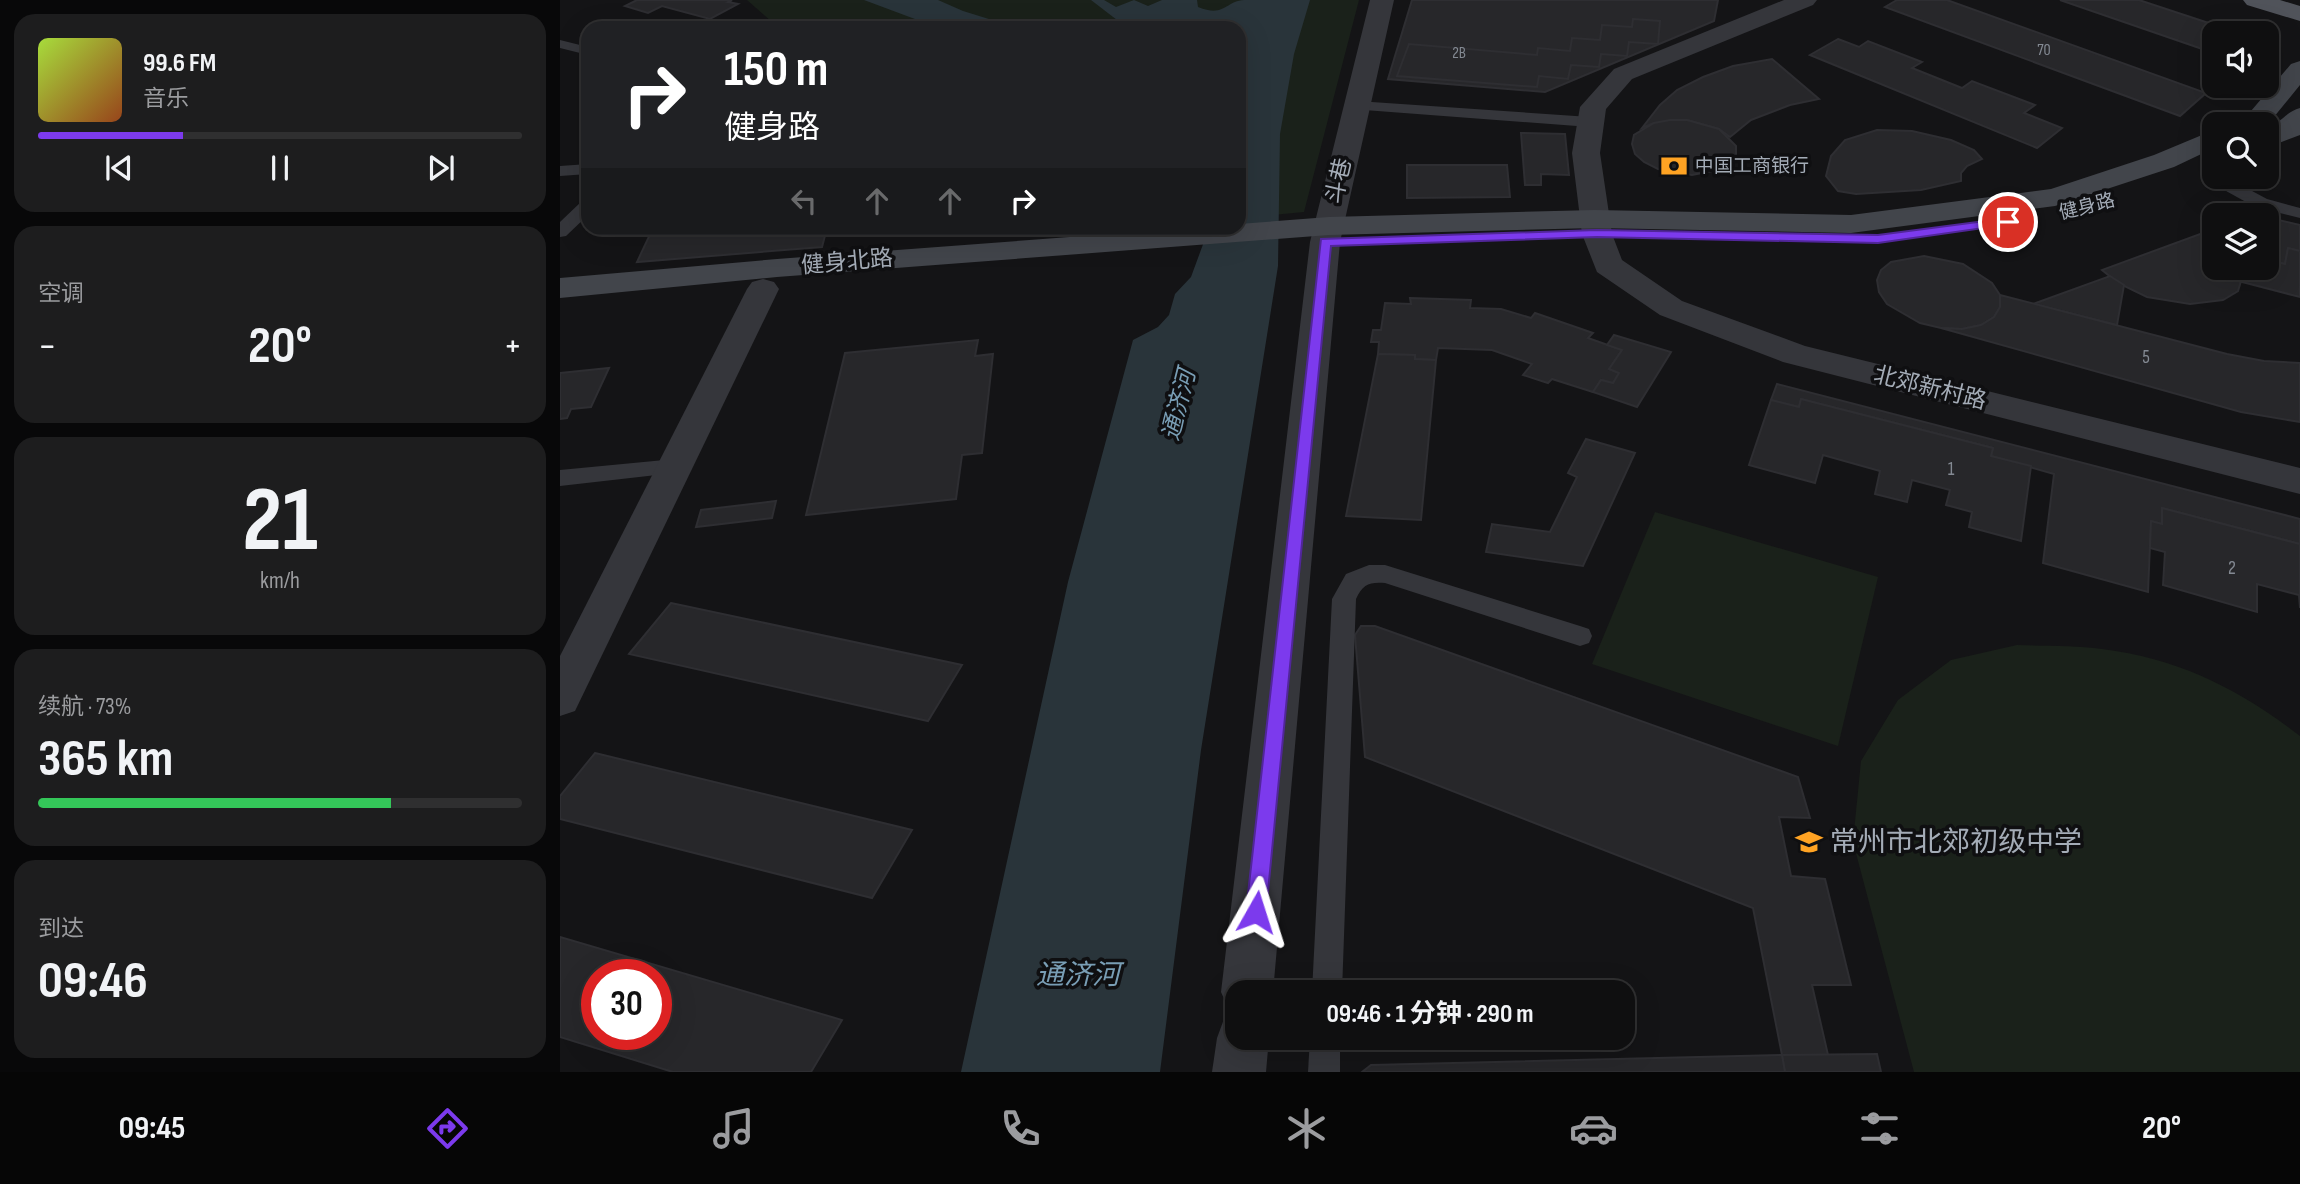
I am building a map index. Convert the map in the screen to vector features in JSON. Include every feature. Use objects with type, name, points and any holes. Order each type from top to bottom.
[{"type":"main road","points":[[2255,0],[2300,14]]},
{"type":"main road","points":[[2264,112],[2300,69]]},
{"type":"main road","points":[[2279,134],[2290,129],[2300,117]]},
{"type":"main road","name":"健身路","points":[[1129,249],[1327,234],[1596,226],[1851,224],[2055,197],[2164,161],[2202,144]]},
{"type":"main road","name":"健身路","points":[[1596,226],[1878,239],[2085,211],[2202,175]]},
{"type":"main road","name":"健身北路","points":[[560,288],[777,268],[1129,249]]},
{"type":"main road","name":"健身北路","points":[[560,309],[1129,249]]},
{"type":"street","name":"斗巷","points":[[1248,980],[1327,234],[1382,0]]},
{"type":"street","points":[[1590,122],[1593,107],[1623,74],[1796,1]]},
{"type":"street","name":"北郊新村路","points":[[1590,122],[1586,153],[1596,226],[1608,265],[1671,308],[1795,354],[2300,481]]},
{"type":"street","points":[[560,698],[763,289]]},
{"type":"street","points":[[1239,1072],[1242,1050]]},
{"type":"lane","points":[[560,44],[581,49]]},
{"type":"lane","points":[[1357,106],[1590,122]]},
{"type":"lane","points":[[560,171],[581,170]]},
{"type":"lane","points":[[2238,189],[2261,203],[2300,213]]},
{"type":"lane","points":[[560,232],[581,212]]},
{"type":"lane","points":[[560,478],[675,467]]},
{"type":"lane","points":[[1328,980],[1344,599],[1352,581],[1365,573],[1385,573],[1580,636]]},
{"type":"lane","points":[[1324,1072],[1325,1050]]},
{"type":"shaded area","points":[[747,0],[1359,0],[1304,212],[1246,217],[1246,21],[771,21]]},
{"type":"shaded area","points":[[1655,512],[1878,577],[1838,746],[1592,664]]},
{"type":"shaded area","points":[[2017,645],[2092,648],[2157,660],[2231,690],[2300,736],[2300,1072],[1914,1072],[1853,842],[1861,761],[1898,700],[1951,660]]},
{"type":"water","points":[[864,0],[938,0],[995,21],[920,21]]},
{"type":"water","name":"通济河","points":[[1091,0],[1104,0],[1116,7],[1134,0],[1148,6],[1162,0],[1197,0],[1198,7],[1214,11],[1244,0],[1310,0],[1294,54],[1280,134],[1278,266],[1201,750],[1160,1072],[961,1072],[1068,582],[1133,340],[1158,327],[1169,315],[1175,294],[1191,277],[1206,235],[1246,235],[1246,21],[1114,21],[1117,20]]},
{"type":"building","points":[[637,0],[732,0],[728,2],[738,4],[710,19],[662,6],[648,13],[625,6]]},
{"type":"building","points":[[1412,0],[1718,0],[1714,21],[1545,92],[1388,79]]},
{"type":"building","points":[[1897,0],[1947,0],[2202,92],[2202,97],[2180,116],[1885,7]]},
{"type":"building","points":[[2060,0],[2139,0],[2203,21],[2202,49]]},
{"type":"building","points":[[1633,19],[1660,21],[1658,44],[1629,42],[1627,56],[1601,54],[1599,67],[1571,65],[1568,79],[1539,76],[1537,87],[1397,76],[1409,44],[1537,55],[1538,48],[1570,51],[1572,38],[1600,40],[1602,25],[1632,27]]},
{"type":"building","points":[[1838,39],[1859,47],[1868,41],[1922,62],[1912,68],[1962,88],[1972,81],[2035,105],[2024,113],[2062,128],[2037,148],[1810,55]]},
{"type":"building","points":[[1772,59],[1819,99],[1790,105],[1751,120],[1730,137],[1719,129],[1687,120],[1654,123],[1642,128],[1660,105],[1677,90],[1733,66]]},
{"type":"building","points":[[1687,120],[1719,129],[1736,146],[1736,155],[1722,169],[1692,175],[1658,169],[1644,162],[1635,154],[1632,144],[1634,135],[1654,123]]},
{"type":"building","points":[[1877,130],[1912,131],[1951,140],[1974,150],[1982,159],[1967,166],[1961,173],[1961,181],[1921,190],[1856,194],[1838,191],[1826,176],[1831,156],[1845,140]]},
{"type":"building","points":[[1521,133],[1565,134],[1569,175],[1541,174],[1541,185],[1525,185]]},
{"type":"building","points":[[1407,165],[1507,165],[1510,197],[1407,198]]},
{"type":"building","points":[[2279,220],[2300,225],[2300,251],[2288,248],[2285,264],[2279,262]]},
{"type":"building","points":[[2202,233],[2202,280],[2241,281],[2238,291],[2223,300],[2190,304],[2147,297],[2118,283],[2102,270]]},
{"type":"building","points":[[650,235],[825,235],[822,247],[637,262]]},
{"type":"building","points":[[2288,248],[2300,251],[2300,297],[2234,280],[2279,280],[2279,262],[2285,264]]},
{"type":"building","points":[[1924,256],[1963,264],[1992,283],[2000,295],[2000,307],[1994,317],[1981,325],[1962,329],[1941,328],[1920,323],[1887,304],[1879,292],[1877,280],[1881,270],[1891,262]]},
{"type":"building","points":[[2110,276],[2124,285],[2117,325],[2033,304]]},
{"type":"building","points":[[2000,295],[2227,354],[2264,361],[2300,363],[2300,422],[2241,412],[1941,328],[1962,329],[1981,325],[1994,317],[2000,307]]},
{"type":"building","points":[[1410,298],[1471,300],[1470,308],[1501,309],[1531,318],[1535,313],[1593,333],[1588,338],[1622,350],[1609,369],[1619,373],[1613,383],[1601,380],[1593,392],[1552,379],[1548,383],[1523,375],[1532,364],[1492,350],[1438,348],[1436,360],[1415,359],[1415,355],[1378,354],[1379,342],[1371,342],[1373,330],[1381,330],[1385,303],[1411,304]]},
{"type":"building","points":[[1614,335],[1671,352],[1637,407],[1593,392],[1601,380],[1613,383],[1619,373],[1609,369],[1622,350],[1607,345]]},
{"type":"building","points":[[978,340],[975,356],[993,354],[982,453],[962,455],[956,499],[806,515],[845,353]]},
{"type":"building","points":[[1378,354],[1415,355],[1415,359],[1436,360],[1421,520],[1346,516]]},
{"type":"building","points":[[609,368],[591,407],[571,409],[567,418],[560,419],[560,373]]},
{"type":"building","points":[[1777,384],[2300,519],[2300,544],[2162,508],[2162,524],[2151,521],[2148,592],[2043,563],[2054,474],[1991,456],[1993,448],[1801,399],[1799,407],[1771,400]]},
{"type":"building","points":[[1801,399],[1993,448],[1991,456],[2031,466],[2021,541],[1969,527],[1972,512],[1946,505],[1950,490],[1912,480],[1907,502],[1875,494],[1880,471],[1823,455],[1815,483],[1749,465],[1771,400],[1799,407]]},
{"type":"building","points":[[1586,439],[1635,453],[1583,566],[1486,552],[1492,524],[1550,532],[1577,477],[1568,473]]},
{"type":"building","points":[[776,501],[772,518],[696,527],[701,510]]},
{"type":"building","points":[[2162,508],[2300,544],[2300,608],[2299,595],[2257,584],[2257,612],[2163,585],[2165,552],[2150,548],[2151,521],[2162,524]]},
{"type":"building","points":[[671,603],[962,665],[928,721],[629,654]]},
{"type":"building","points":[[1361,626],[1375,626],[1798,777],[1810,818],[1779,817],[1791,876],[1825,879],[1851,985],[1812,985],[1828,1055],[1782,1055],[1753,908],[1365,757],[1355,635]]},
{"type":"building","points":[[595,753],[912,830],[872,898],[560,819],[560,796]]},
{"type":"building","points":[[560,937],[635,959],[581,959],[581,1044],[560,1037]]},
{"type":"building","points":[[672,970],[842,1020],[811,1072],[673,1072],[602,1050],[672,1050]]},
{"type":"building","points":[[1877,1054],[1881,1072],[1785,1072],[1782,1055]]},
{"type":"building","points":[[1782,1055],[1785,1072],[1362,1072],[1371,1065]]},
{"type":"place","name":"中国工商银行","points":[[1674,166]]},
{"type":"place","name":"常州市北郊初级中学","points":[[1809,842]]},
{"type":"route","points":[[1256,912],[1325,242],[1597,233],[1878,239],[2008,222]]}]
